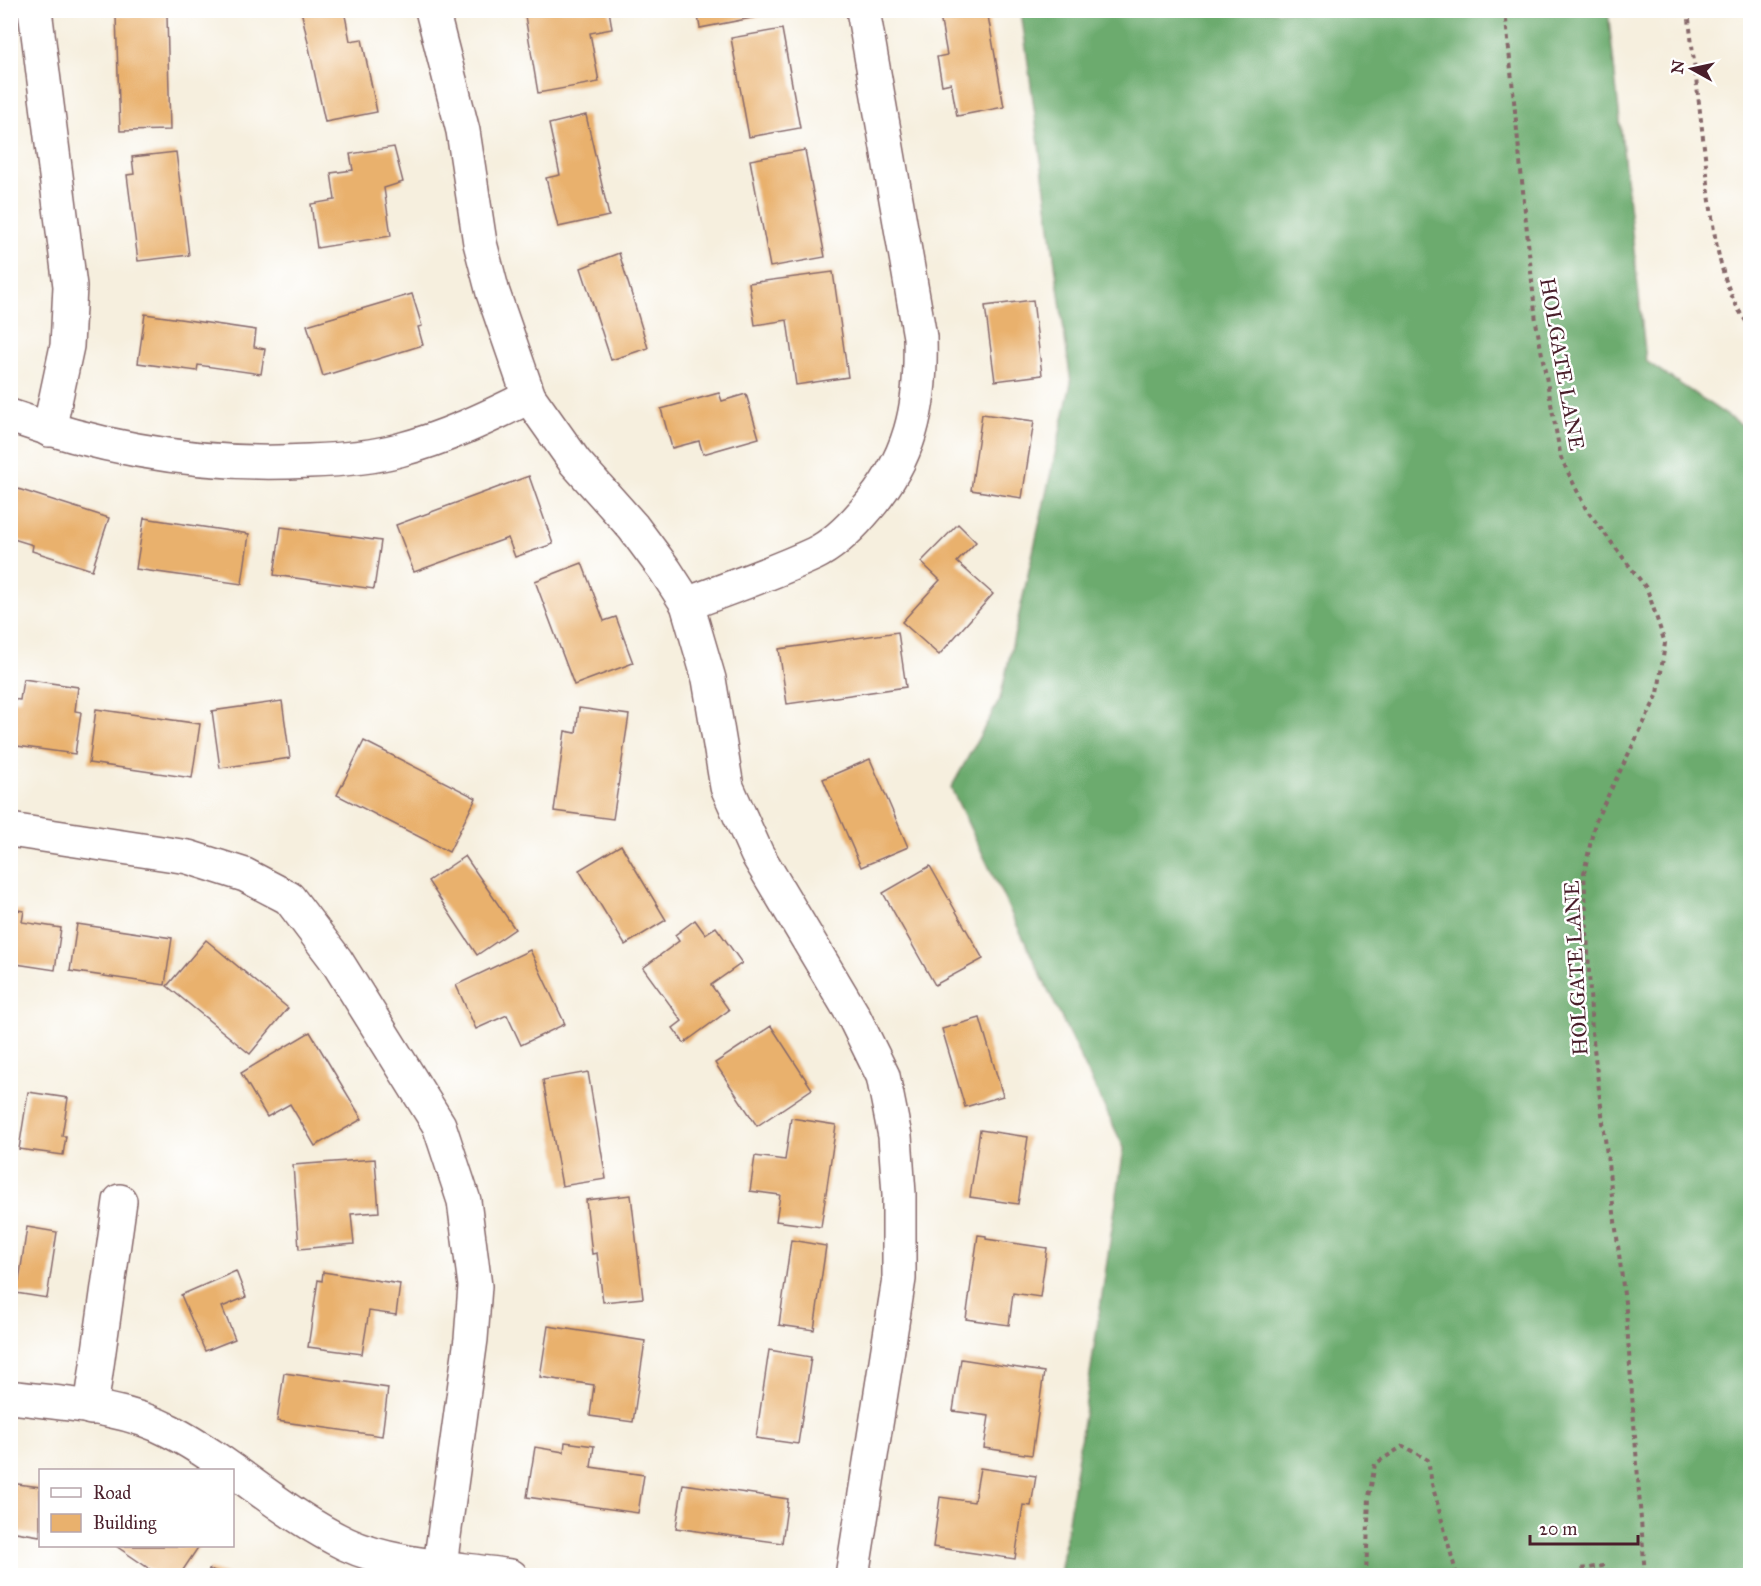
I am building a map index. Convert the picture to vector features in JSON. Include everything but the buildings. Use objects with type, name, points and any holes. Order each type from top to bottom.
[{"type":"street","points":[[35,10],[70,286],[67,346],[48,430]]},
{"type":"street","points":[[432,10],[463,131],[480,243],[530,397],[575,462],[653,553],[687,604],[709,680],[727,788],[757,854],[853,1015],[883,1076],[895,1136],[899,1194],[899,1279],[852,1575]]},
{"type":"street","points":[[687,604],[816,553],[850,528],[878,496],[901,461],[915,421],[921,380],[920,337],[863,10]]},
{"type":"street","points":[[10,416],[48,430],[205,461],[253,464],[345,459],[397,451],[446,436],[530,397]]},
{"type":"street","points":[[10,830],[188,857],[245,875],[289,898],[336,960],[439,1125],[464,1201],[475,1286],[471,1340],[440,1565]]},
{"type":"street","points":[[91,1408],[120,1201]]},
{"type":"street","points":[[10,1397],[91,1408],[141,1420],[169,1430],[231,1469]]},
{"type":"street","points":[[234,1471],[304,1520],[348,1544],[398,1559],[511,1575]]},
{"type":"path","name":"HOLGATE LANE","points":[[1505,10],[1536,322],[1561,458],[1586,509],[1647,589],[1665,643],[1658,694],[1595,822],[1584,873],[1593,1032],[1626,1311],[1645,1575]]},
{"type":"path","points":[[1688,10],[1717,239],[1728,286],[1735,303],[1750,326]]},
{"type":"path","points":[[1366,1575],[1369,1497],[1375,1464],[1403,1446],[1428,1460],[1432,1484],[1457,1575]]},
{"type":"path","points":[[1577,1575],[1580,1569],[1603,1566],[1608,1575]]},
{"type":"green space","points":[[1021,11],[1608,11],[1646,361],[1750,431],[1750,1575],[1060,1575],[1124,1148],[951,788],[1000,699],[1071,383]]}]
